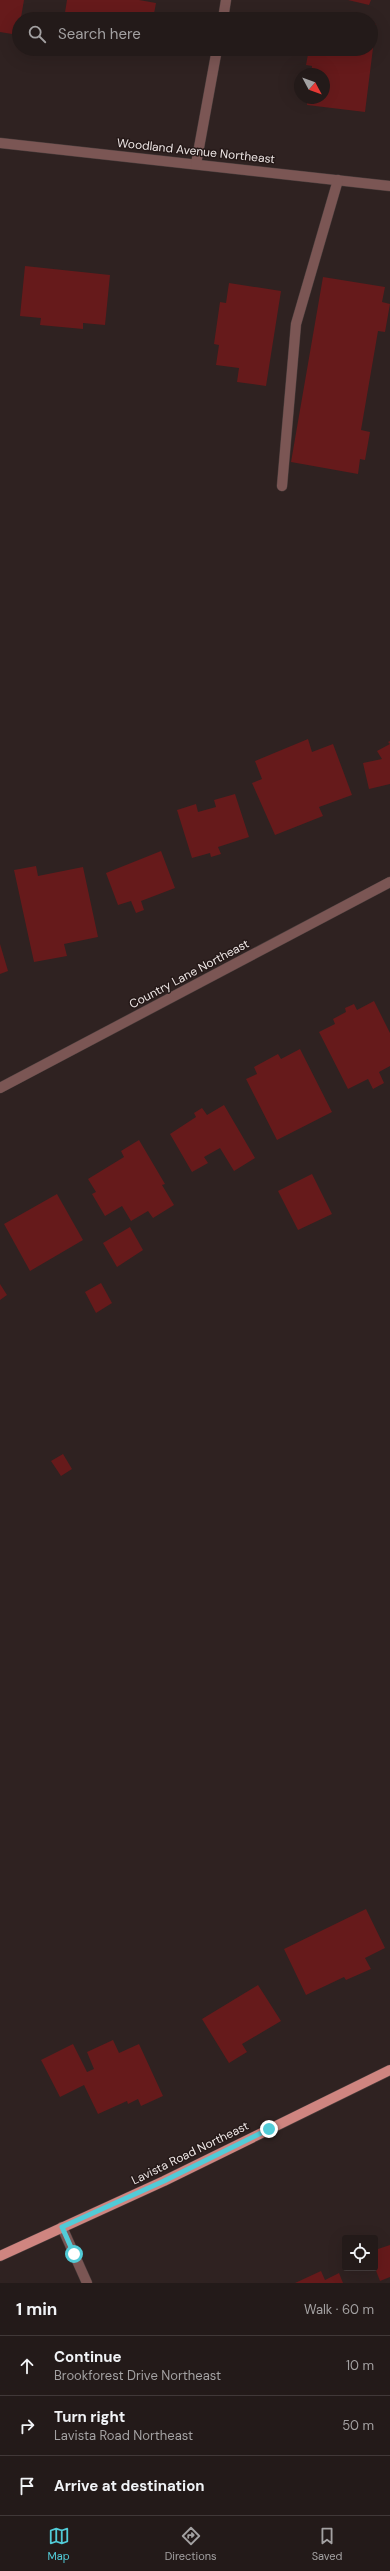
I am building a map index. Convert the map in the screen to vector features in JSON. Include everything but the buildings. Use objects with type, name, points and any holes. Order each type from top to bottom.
[{"type":"main road","name":"Lavista Road Northeast","points":[[0,2256],[164,2181],[390,2070]]},
{"type":"street","points":[[224,12],[226,0]]},
{"type":"street","points":[[196,164],[216,56]]},
{"type":"street","name":"Woodland Avenue Northeast","points":[[0,143],[390,186]]},
{"type":"street","points":[[282,486],[296,324],[338,180]]},
{"type":"street","name":"Country Lane Northeast","points":[[0,1088],[390,882]]},
{"type":"street","points":[[62,2227],[87,2283]]},
{"type":"route","points":[[74,2254],[62,2227],[164,2181],[269,2129]]}]
